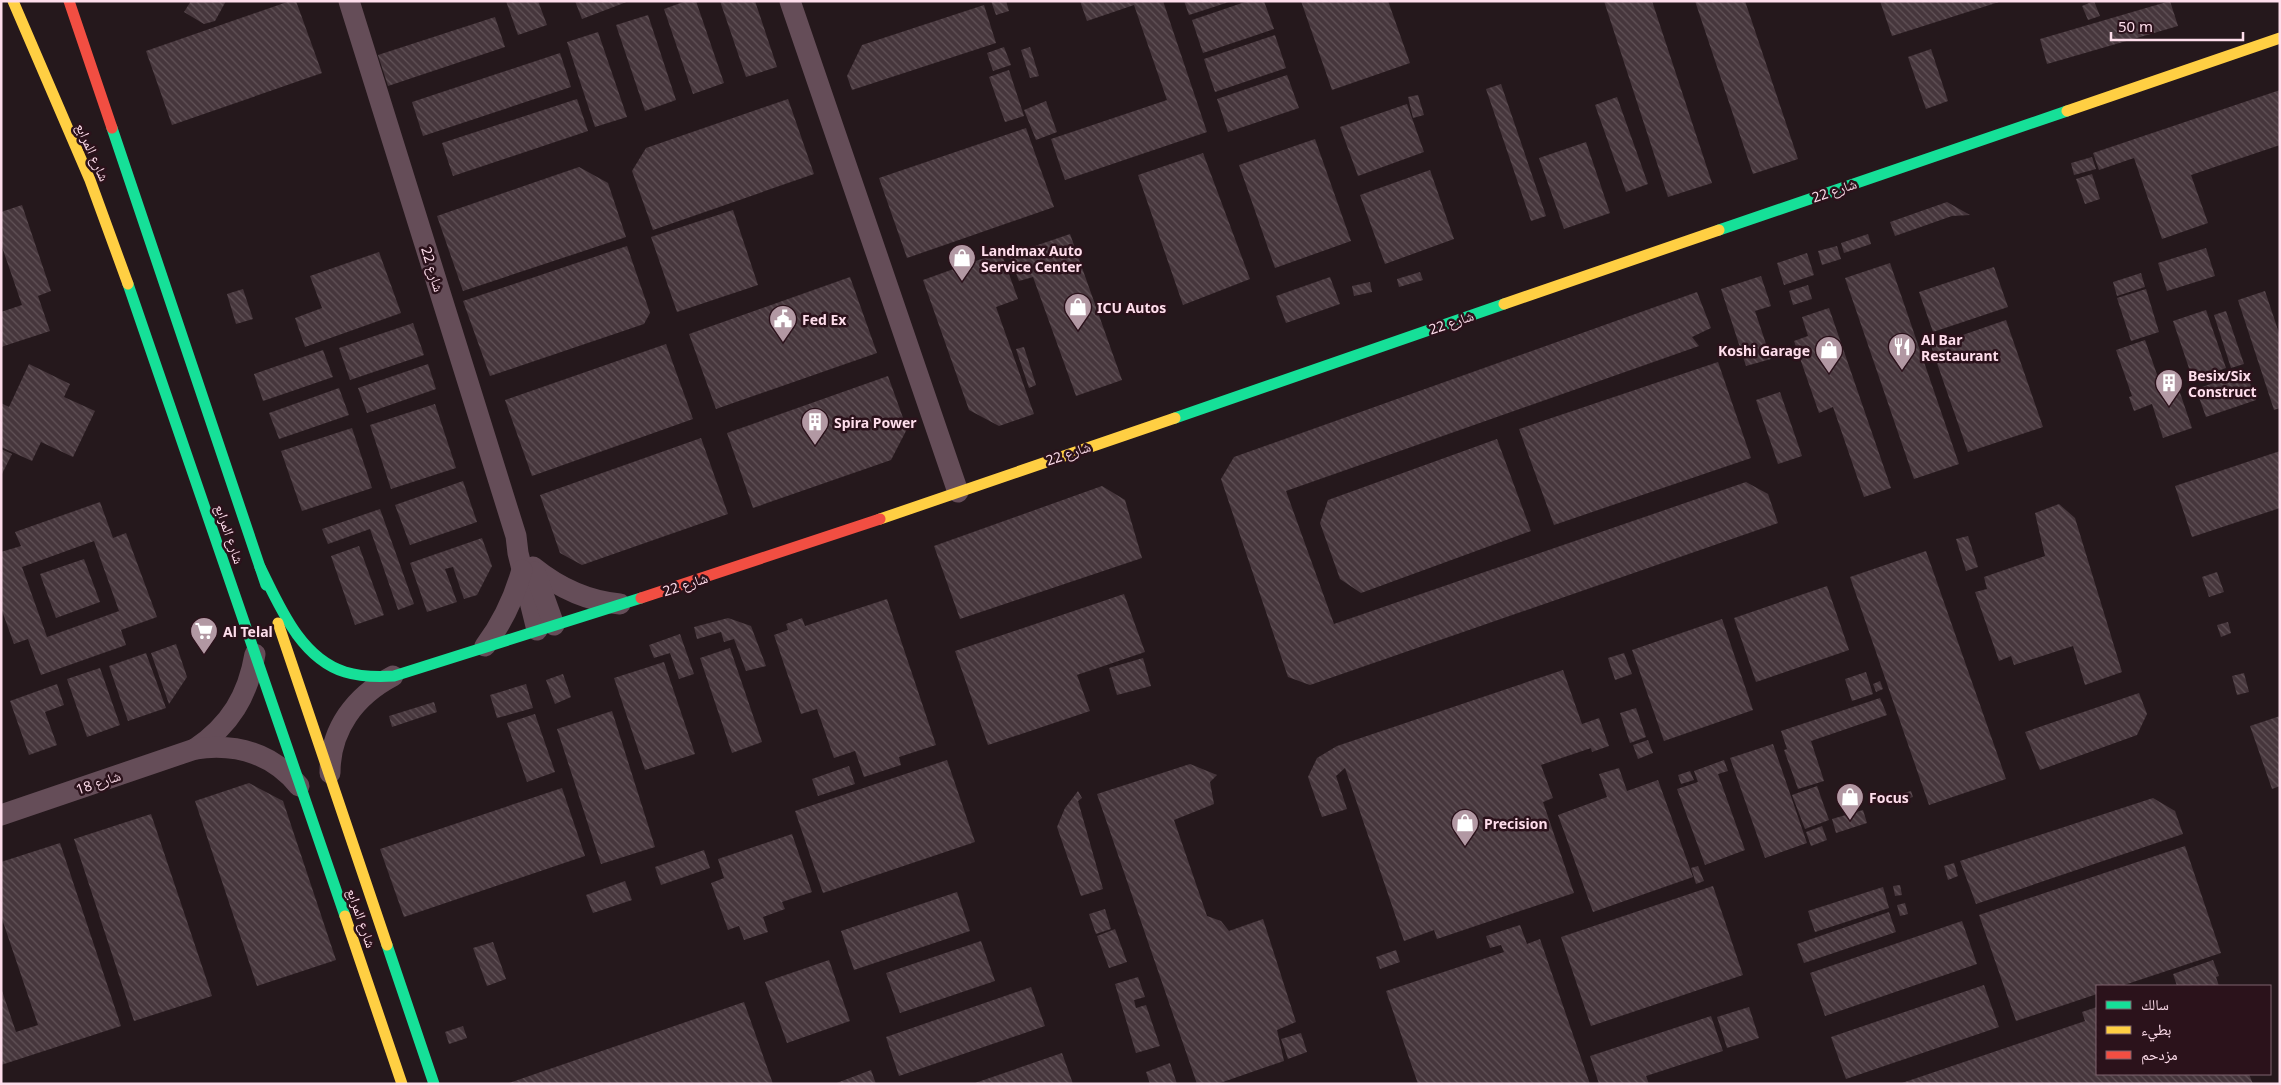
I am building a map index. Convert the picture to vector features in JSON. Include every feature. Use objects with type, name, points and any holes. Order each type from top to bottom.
[{"type":"main road","name":"شارع المرابع","points":[[13,1],[104,216],[402,1084]]},
{"type":"main road","name":"شارع المرابع","points":[[69,1],[434,1084]]},
{"type":"main road","name":"شارع 22","points":[[260,567],[295,633],[317,658],[336,669],[358,676],[394,676],[622,604],[958,492],[2280,38]]},
{"type":"street","name":"شارع 22","points":[[349,1],[516,536],[528,568],[545,628]]},
{"type":"street","points":[[790,1],[958,492]]},
{"type":"street","name":"شارع 22","points":[[528,568],[565,590],[602,602],[622,604]]},
{"type":"street","name":"شارع 22","points":[[485,646],[504,618],[528,568]]},
{"type":"street","name":"شارع 18","points":[[195,750],[212,737],[234,713],[248,685],[255,654]]},
{"type":"street","name":"شارع 22","points":[[330,778],[335,738],[347,714],[363,696],[394,676]]},
{"type":"street","name":"شارع 18","points":[[1,815],[195,750],[212,747],[247,750],[278,765],[302,790]]},
{"type":"building","points":[[191,1],[226,1],[215,21],[204,24],[184,12]]},
{"type":"building","points":[[290,1],[296,1],[322,73],[172,125],[146,51]]},
{"type":"building","points":[[506,1],[538,1],[547,25],[518,35]]},
{"type":"building","points":[[575,1],[629,1],[582,19]]},
{"type":"building","points":[[686,1],[696,1],[724,83],[693,94],[664,9]]},
{"type":"building","points":[[720,1],[755,1],[777,67],[746,77]]},
{"type":"building","points":[[991,1],[1006,1],[1009,11],[996,15]]},
{"type":"building","points":[[1080,1],[1163,1],[1207,132],[1065,180],[1051,139],[1167,100],[1134,5],[1087,21]]},
{"type":"building","points":[[1184,1],[1229,1],[1229,2],[1189,15]]},
{"type":"building","points":[[1248,1],[1264,1],[1274,29],[1203,53],[1192,20]]},
{"type":"building","points":[[1301,1],[1388,1],[1410,63],[1332,90]]},
{"type":"building","points":[[1604,1],[1652,1],[1712,183],[1668,197]]},
{"type":"building","points":[[1695,1],[1745,1],[1798,159],[1753,174]]},
{"type":"building","points":[[1880,1],[1999,1],[1999,2],[1892,36]]},
{"type":"building","points":[[2094,1],[2100,16],[2088,20],[2082,6]]},
{"type":"building","points":[[2170,1],[2178,26],[2047,64],[2040,39]]},
{"type":"building","points":[[984,5],[996,43],[852,90],[847,76],[862,45]]},
{"type":"building","points":[[648,15],[676,100],[645,111],[616,25]]},
{"type":"building","points":[[495,17],[505,47],[388,86],[378,55]]},
{"type":"building","points":[[598,32],[627,117],[595,127],[567,42]]},
{"type":"building","points":[[1275,35],[1286,68],[1215,92],[1204,59]]},
{"type":"building","points":[[1004,47],[1011,65],[993,71],[987,53]]},
{"type":"building","points":[[1030,47],[1039,76],[1030,78],[1021,50]]},
{"type":"building","points":[[1931,49],[1948,101],[1926,109],[1908,57]]},
{"type":"building","points":[[560,53],[571,87],[423,136],[412,102]]},
{"type":"building","points":[[1009,70],[1024,116],[1005,122],[989,77]]},
{"type":"building","points":[[1287,75],[1299,108],[1228,132],[1217,99]]},
{"type":"building","points":[[1501,84],[1546,216],[1531,221],[1486,89]]},
{"type":"building","points":[[2280,90],[2280,145],[2191,175],[2208,223],[2162,239],[2134,158],[2099,170],[2093,153]]},
{"type":"building","points":[[1418,95],[1424,115],[1413,118],[1408,97]]},
{"type":"building","points":[[1617,97],[1648,184],[1626,192],[1595,105]]},
{"type":"building","points":[[577,99],[588,131],[453,176],[442,143]]},
{"type":"building","points":[[788,99],[814,174],[653,230],[632,171],[646,148]]},
{"type":"building","points":[[1046,101],[1057,132],[1036,140],[1024,110]]},
{"type":"building","points":[[1407,104],[1424,152],[1358,176],[1340,127]]},
{"type":"building","points":[[1026,128],[1054,207],[907,258],[879,178]]},
{"type":"building","points":[[1315,139],[1351,241],[1275,268],[1239,165]]},
{"type":"building","points":[[1586,142],[1610,213],[1564,229],[1539,158]]},
{"type":"building","points":[[1203,153],[1250,279],[1183,305],[1138,175]]},
{"type":"building","points":[[2092,157],[2096,169],[2074,175],[2071,163]]},
{"type":"building","points":[[579,167],[608,183],[626,237],[463,291],[437,216]]},
{"type":"building","points":[[1430,170],[1454,239],[1385,264],[1360,195]]},
{"type":"building","points":[[2092,174],[2100,199],[2085,204],[2076,179]]},
{"type":"building","points":[[1947,202],[1970,215],[1952,216],[1895,236],[1890,222]]},
{"type":"building","points":[[22,205],[51,291],[38,296],[50,331],[1,347],[1,312],[22,305],[1,244],[1,212]]},
{"type":"building","points":[[733,210],[758,285],[677,312],[651,237]]},
{"type":"building","name":"ICU Autos","points":[[1070,234],[1122,380],[1076,396],[1033,277],[1019,281],[1009,255]]},
{"type":"building","points":[[1868,234],[1871,244],[1844,253],[1841,243]]},
{"type":"building","points":[[627,246],[650,313],[644,324],[490,376],[463,301]]},
{"type":"building","points":[[1837,246],[1841,259],[1822,265],[1818,251]]},
{"type":"building","points":[[2206,248],[2215,276],[2167,291],[2158,263]]},
{"type":"building","points":[[379,252],[401,313],[305,347],[295,318],[322,308],[310,276]]},
{"type":"building","points":[[1001,252],[1018,299],[996,307],[1034,414],[999,426],[969,410],[923,280]]},
{"type":"building","points":[[1807,253],[1814,275],[1784,285],[1777,263]]},
{"type":"building","name":"Al Bar Restaurant","points":[[1890,263],[1959,464],[1914,479],[1845,278]]},
{"type":"building","points":[[1994,267],[2008,307],[1933,332],[1919,292]]},
{"type":"building","points":[[1420,272],[1423,280],[1399,287],[1397,279]]},
{"type":"building","points":[[2141,273],[2145,287],[2117,296],[2113,282]]},
{"type":"building","points":[[1761,276],[1771,306],[1755,311],[1771,359],[1746,366],[1721,289]]},
{"type":"building","name":"Fed Ex","points":[[850,277],[877,353],[716,409],[689,334]]},
{"type":"building","points":[[1330,277],[1340,304],[1286,323],[1276,296]]},
{"type":"building","points":[[1370,282],[1372,292],[1354,296],[1352,286]]},
{"type":"building","points":[[1808,285],[1812,299],[1793,305],[1789,291]]},
{"type":"building","points":[[243,289],[253,319],[236,324],[227,294]]},
{"type":"building","points":[[2146,289],[2159,332],[2131,341],[2117,298]]},
{"type":"building","points":[[2265,291],[2280,336],[2280,408],[2274,410],[2238,300]]},
{"type":"building","points":[[1697,292],[1711,328],[1692,337],[1699,346],[1286,491],[1334,624],[1746,482],[1768,494],[1778,523],[1310,685],[1288,677],[1221,479],[1234,457]]},
{"type":"building","name":"Koshi Garage","points":[[1829,308],[1891,488],[1864,497],[1833,407],[1819,413],[1794,341],[1808,336],[1802,317]]},
{"type":"building","points":[[2206,310],[2226,368],[2193,380],[2173,321]]},
{"type":"building","points":[[2226,311],[2244,364],[2231,368],[2214,315]]},
{"type":"building","points":[[2006,320],[2043,427],[1968,452],[1931,346]]},
{"type":"building","points":[[413,323],[424,355],[350,380],[339,348]]},
{"type":"building","points":[[2145,340],[2161,386],[2176,381],[2192,428],[2163,438],[2152,404],[2134,411],[2129,397],[2132,396],[2116,350]]},
{"type":"building","points":[[666,344],[693,419],[532,476],[505,400]]},
{"type":"building","points":[[1024,347],[1036,385],[1029,388],[1016,349]]},
{"type":"building","points":[[323,350],[333,377],[263,401],[254,374]]},
{"type":"building","points":[[1718,362],[1751,458],[1554,525],[1519,429]]},
{"type":"building","points":[[29,364],[70,384],[64,397],[95,411],[73,457],[41,442],[32,461],[1,447],[1,403],[9,407]]},
{"type":"building","points":[[428,364],[436,389],[367,413],[358,388]]},
{"type":"building","points":[[2246,372],[2256,400],[2206,417],[2196,389]]},
{"type":"building","name":"Spira Power","points":[[888,376],[907,429],[891,460],[753,508],[727,433]]},
{"type":"building","points":[[339,388],[349,415],[279,439],[269,413]]},
{"type":"building","points":[[1780,392],[1802,456],[1778,464],[1756,400]]},
{"type":"building","points":[[435,404],[456,468],[391,489],[370,425]]},
{"type":"building","points":[[352,428],[372,488],[302,511],[281,451]]},
{"type":"building","points":[[701,438],[728,514],[582,565],[560,553],[540,495]]},
{"type":"building","points":[[1497,439],[1531,531],[1361,593],[1340,579],[1320,523],[1328,500]]},
{"type":"building","points":[[1,449],[12,454],[1,476]]},
{"type":"building","points":[[2280,451],[2280,508],[2192,537],[2175,486]]},
{"type":"building","points":[[463,481],[477,522],[410,545],[395,505]]},
{"type":"building","points":[[1102,486],[1125,500],[1142,558],[960,619],[934,546]]},
{"type":"building","points":[[100,502],[113,538],[126,533],[157,617],[121,630],[126,645],[41,675],[28,639],[14,644],[1,608],[1,552],[21,546],[15,532]],"holes":[[[94,541],[119,611],[47,637],[22,567]]]},
{"type":"building","points":[[2059,504],[2075,518],[2122,672],[2085,685],[2073,646],[2014,665],[2011,656],[1999,661],[1975,592],[1987,589],[1984,577],[2045,556],[2035,513]]},
{"type":"building","points":[[380,509],[414,604],[398,610],[370,529],[328,544],[322,529]]},
{"type":"building","points":[[1968,536],[1978,567],[1966,571],[1956,539]]},
{"type":"building","points":[[482,538],[492,566],[477,595],[464,599],[453,567],[445,569],[457,602],[427,612],[410,563]]},
{"type":"building","points":[[359,546],[384,615],[355,625],[331,556]]},
{"type":"building","points":[[1926,551],[2006,779],[1929,805],[1850,577]]},
{"type":"building","points":[[84,559],[100,602],[56,618],[40,574]]},
{"type":"building","points":[[2217,572],[2224,592],[2209,597],[2202,577]]},
{"type":"building","points":[[1827,586],[1849,650],[1756,682],[1734,618]]},
{"type":"building","points":[[1124,594],[1145,652],[1077,675],[1090,711],[988,745],[955,651]]},
{"type":"building","points":[[887,599],[936,745],[899,757],[901,765],[864,777],[855,751],[834,758],[817,709],[801,714],[774,635],[788,630],[786,624],[802,618],[805,626]]},
{"type":"building","points":[[728,618],[751,626],[766,666],[746,671],[734,639],[724,642],[721,632],[697,639],[694,627]]},
{"type":"building","points":[[1722,619],[1753,710],[1664,741],[1632,650]]},
{"type":"building","points":[[2228,622],[2231,633],[2221,637],[2217,625]]},
{"type":"building","points":[[680,634],[694,674],[679,679],[670,653],[654,658],[649,645]]},
{"type":"building","points":[[176,644],[187,677],[169,704],[151,653]]},
{"type":"building","points":[[730,648],[762,742],[732,753],[700,658]]},
{"type":"building","points":[[146,653],[166,708],[128,721],[109,666]]},
{"type":"building","points":[[1624,653],[1632,674],[1615,680],[1608,658]]},
{"type":"building","points":[[1143,658],[1151,686],[1117,695],[1109,668]]},
{"type":"building","points":[[664,662],[695,754],[645,770],[614,678]]},
{"type":"building","points":[[100,668],[120,725],[87,737],[67,679]]},
{"type":"building","name":"Precision","points":[[1563,670],[1582,724],[1599,718],[1609,746],[1592,752],[1591,748],[1541,765],[1553,798],[1543,802],[1574,893],[1437,939],[1434,930],[1404,941],[1345,768],[1336,776],[1347,809],[1322,817],[1308,777],[1317,758],[1337,746]]},
{"type":"building","points":[[1866,672],[1873,694],[1852,701],[1845,679]]},
{"type":"building","points":[[2244,673],[2249,692],[2237,695],[2232,676]]},
{"type":"building","points":[[563,674],[571,697],[555,704],[546,680]]},
{"type":"building","points":[[1880,681],[1883,689],[1876,692],[1873,684]]},
{"type":"building","points":[[57,684],[64,705],[45,712],[57,745],[29,755],[10,701]]},
{"type":"building","points":[[526,684],[533,708],[497,718],[490,695]]},
{"type":"building","points":[[2139,693],[2147,714],[2137,735],[2040,770],[2025,732]]},
{"type":"building","points":[[1880,698],[1887,715],[1811,741],[1824,781],[1798,789],[1784,750],[1787,749],[1781,731]]},
{"type":"building","points":[[434,702],[437,712],[392,727],[389,716]]},
{"type":"building","points":[[1636,708],[1646,737],[1630,743],[1620,713]]},
{"type":"building","points":[[612,711],[655,847],[601,864],[557,729]]},
{"type":"building","points":[[535,714],[555,772],[527,782],[507,723]]},
{"type":"building","points":[[2280,716],[2280,786],[2272,789],[2250,726]]},
{"type":"building","points":[[1648,740],[1653,753],[1638,759],[1633,745]]},
{"type":"building","points":[[1773,744],[1807,843],[1765,858],[1730,758]]},
{"type":"building","points":[[947,760],[975,842],[823,893],[795,811]]},
{"type":"building","points":[[1724,760],[1728,771],[1718,774],[1745,850],[1705,865],[1677,789],[1698,782],[1694,771]]},
{"type":"building","points":[[1190,764],[1217,775],[1210,782],[1214,804],[1174,820],[1207,916],[1221,921],[1229,931],[1263,919],[1296,1022],[1277,1030],[1284,1061],[1217,1084],[1197,1084],[1097,794]]},
{"type":"building","points":[[849,766],[855,784],[818,796],[812,779]]},
{"type":"building","points":[[1619,768],[1627,791],[1658,780],[1693,877],[1593,912],[1558,815],[1607,797],[1599,774]]},
{"type":"building","points":[[1690,771],[1694,780],[1681,784],[1678,775]]},
{"type":"building","points":[[249,783],[283,801],[336,960],[257,986],[195,801]]},
{"type":"building","points":[[1817,786],[1829,820],[1805,829],[1792,795]]},
{"type":"building","points":[[562,788],[585,856],[404,917],[380,849]]},
{"type":"building","points":[[1078,791],[1082,798],[1078,801],[1103,889],[1081,896],[1057,827],[1065,808]]},
{"type":"building","points":[[1911,791],[1913,797],[1897,802],[1896,795]]},
{"type":"building","points":[[2153,798],[2175,811],[2183,834],[1976,904],[1960,861]]},
{"type":"building","name":"Focus","points":[[1863,810],[1867,823],[1836,833],[1832,819]]},
{"type":"building","points":[[151,814],[212,996],[134,1021],[74,839]]},
{"type":"building","points":[[1822,826],[1827,840],[1811,846],[1806,832]]},
{"type":"building","points":[[792,834],[812,892],[782,902],[785,909],[763,917],[768,932],[744,940],[739,926],[728,930],[711,883],[724,878],[718,859]]},
{"type":"building","points":[[60,843],[121,1026],[1,1065],[1,988],[16,1032],[38,1025],[1,916],[1,862]]},
{"type":"building","points":[[2185,846],[2221,953],[2124,985],[2096,985],[2096,994],[2016,1021],[1979,915]]},
{"type":"building","points":[[704,850],[710,868],[661,885],[655,867]]},
{"type":"building","points":[[1954,863],[1958,876],[1948,880],[1944,866]]},
{"type":"building","points":[[1698,866],[1704,881],[1696,884],[1691,868]]},
{"type":"building","points":[[625,881],[632,900],[593,913],[586,895]]},
{"type":"building","points":[[1900,885],[1902,895],[1895,896],[1893,886]]},
{"type":"building","points":[[1713,886],[1743,975],[1591,1026],[1561,937]]},
{"type":"building","points":[[1883,887],[1889,908],[1815,932],[1808,911]]},
{"type":"building","points":[[957,892],[970,931],[854,970],[841,931]]},
{"type":"building","points":[[1905,903],[1908,914],[1900,916],[1897,905]]},
{"type":"building","points":[[1105,909],[1111,929],[1096,934],[1089,914]]},
{"type":"building","points":[[1889,912],[1896,932],[1804,963],[1797,944]]},
{"type":"building","points":[[1962,921],[1977,964],[1825,1016],[1810,973]]},
{"type":"building","points":[[1520,925],[1527,944],[1540,939],[1590,1084],[1418,1084],[1386,991],[1504,952],[1501,945],[1490,948],[1486,936]]},
{"type":"building","points":[[1115,929],[1127,962],[1109,968],[1097,936]]},
{"type":"building","points":[[981,941],[995,981],[900,1013],[886,973]]},
{"type":"building","points":[[493,942],[506,979],[487,986],[473,948]]},
{"type":"building","points":[[1396,950],[1400,962],[1380,969],[1376,957]]},
{"type":"building","points":[[829,960],[850,1021],[787,1043],[765,982]]},
{"type":"building","points":[[2213,960],[2219,976],[2216,977],[2219,985],[2177,985],[2173,974]]},
{"type":"building","points":[[1138,977],[1145,997],[1134,1000],[1136,1008],[1146,1005],[1160,1046],[1136,1053],[1115,984]]},
{"type":"building","points":[[1984,985],[1999,1027],[1846,1079],[1831,1037]]},
{"type":"building","points":[[1031,987],[1045,1026],[899,1076],[886,1037]]},
{"type":"building","points":[[744,1002],[773,1084],[509,1084],[509,1083]]},
{"type":"building","points":[[1749,1007],[1759,1038],[1727,1048],[1717,1017]]},
{"type":"building","points":[[2096,1007],[2096,1075],[2249,1075],[2253,1084],[1899,1084],[2085,1021],[2082,1012]]},
{"type":"building","points":[[1711,1016],[1723,1051],[1646,1076],[1649,1084],[1599,1084],[1590,1056]]},
{"type":"building","points":[[463,1026],[467,1038],[449,1044],[445,1032]]},
{"type":"building","points":[[1301,1033],[1307,1052],[1288,1059],[1281,1039]]},
{"type":"building","points":[[1062,1053],[1073,1084],[975,1084],[975,1083]]},
{"type":"building","points":[[1170,1063],[1177,1084],[1150,1084],[1146,1072]]},
{"type":"building","points":[[871,1070],[876,1084],[834,1084]]},
{"type":"traffic: fast","points":[[1719,230],[2067,111]]},
{"type":"traffic: fast","points":[[112,128],[266,585]]},
{"type":"traffic: fast","points":[[128,284],[345,916]]},
{"type":"traffic: fast","points":[[1175,418],[1504,304]]},
{"type":"traffic: fast","points":[[260,567],[283,613],[303,643],[329,665],[345,672],[369,676],[394,676],[641,598]]},
{"type":"traffic: fast","points":[[387,945],[434,1084]]},
{"type":"traffic: slow","points":[[13,1],[90,180],[128,284]]},
{"type":"traffic: slow","points":[[2067,111],[2280,38]]},
{"type":"traffic: slow","points":[[1504,304],[1719,230]]},
{"type":"traffic: slow","points":[[880,519],[1175,418]]},
{"type":"traffic: slow","points":[[278,623],[387,945]]},
{"type":"traffic: slow","points":[[345,916],[402,1084]]},
{"type":"traffic: jam","points":[[69,1],[112,128]]},
{"type":"traffic: jam","points":[[641,598],[880,519]]},
{"type":"place","name":"Landmax Auto Service Center","points":[[962,282]]},
{"type":"place","name":"ICU Autos","points":[[1078,331]]},
{"type":"place","name":"Fed Ex","points":[[783,343]]},
{"type":"place","name":"Al Bar Restaurant","points":[[1902,371]]},
{"type":"place","name":"Koshi Garage","points":[[1829,374]]},
{"type":"place","name":"Besix/Six Construct","points":[[2169,407]]},
{"type":"place","name":"Spira Power","points":[[815,446]]},
{"type":"place","name":"Al Telal","points":[[204,655]]},
{"type":"place","name":"Focus","points":[[1850,821]]},
{"type":"place","name":"Precision","points":[[1465,847]]}]
